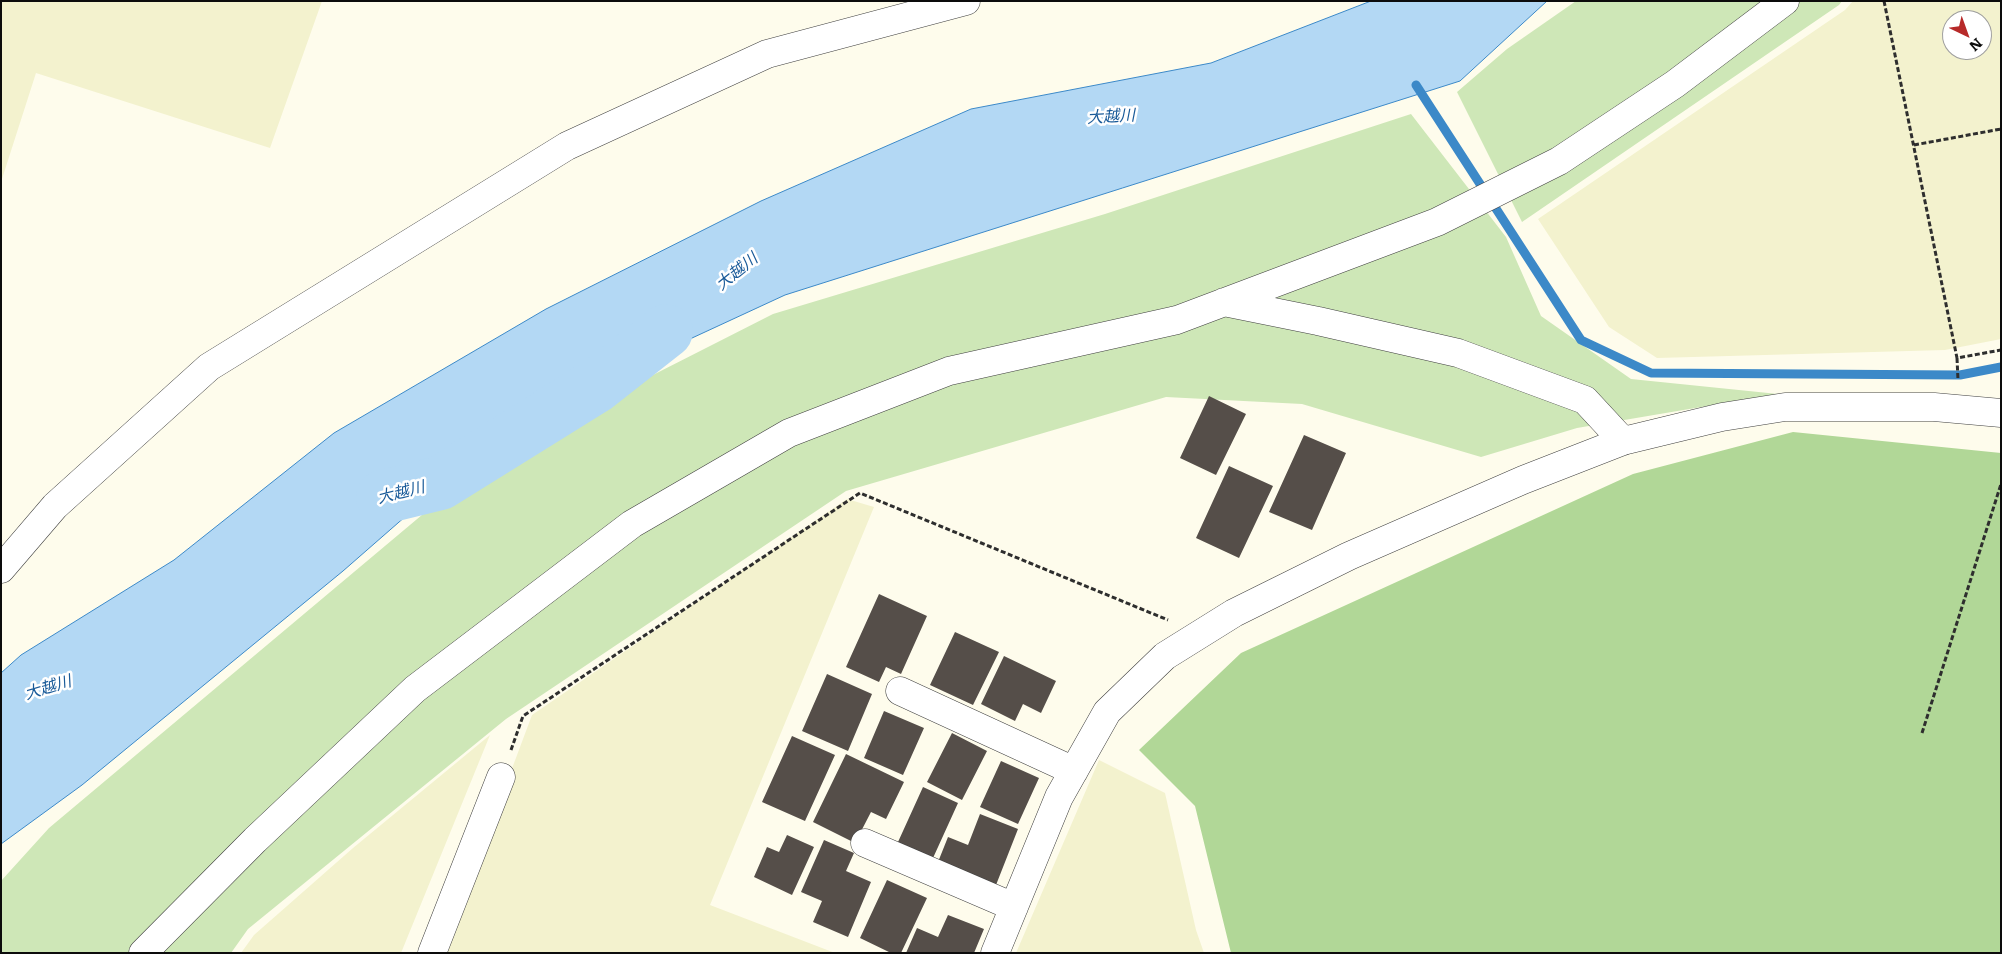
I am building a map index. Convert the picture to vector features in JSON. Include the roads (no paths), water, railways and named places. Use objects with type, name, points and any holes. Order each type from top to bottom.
[{"type":"street","points":[[1,568],[55,506],[209,367],[567,146],[767,54],[966,1]]},
{"type":"street","points":[[143,953],[255,840],[415,689],[632,524],[789,433],[949,371],[1177,320],[1436,222],[1559,162],[1659,96],[1784,1]]},
{"type":"street","points":[[1224,302],[1458,353],[1585,400],[1623,440]]},
{"type":"street","points":[[995,953],[1059,797],[1107,712],[1165,656],[1234,612],[1349,556],[1523,480],[1623,440],[1722,416],[1785,407],[1934,407],[2001,414]]},
{"type":"street","points":[[900,691],[1074,771]]},
{"type":"street","points":[[432,953],[501,777]]},
{"type":"street","points":[[865,843],[1014,907]]},
{"type":"water","points":[[1371,1],[1547,1],[1460,81],[785,295],[517,419],[343,571],[82,785],[1,844],[1,673],[21,655],[174,560],[334,433],[546,309],[761,201],[971,109],[1211,63]]},
{"type":"waterway","points":[[1416,85],[1581,340],[1651,373],[1960,375],[2001,367]]},
{"type":"waterway","name":"大越川","points":[[383,497],[440,483],[596,386],[666,331]]}]
